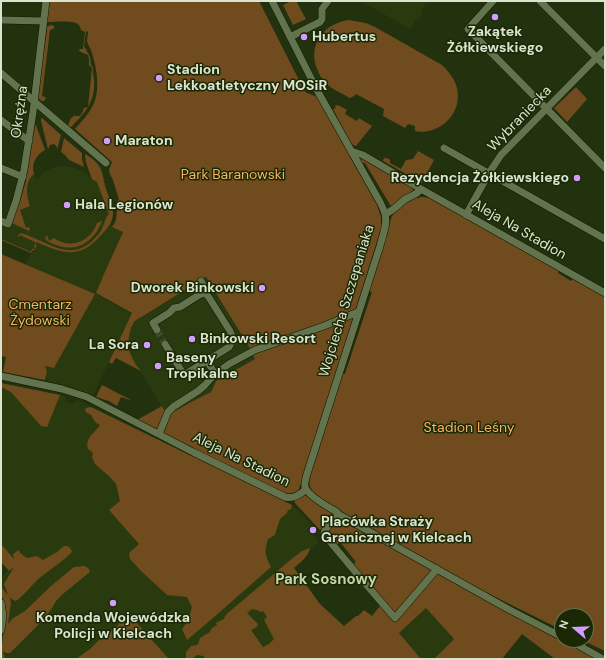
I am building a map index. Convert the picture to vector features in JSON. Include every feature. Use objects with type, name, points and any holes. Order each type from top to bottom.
[{"type":"street","name":"Okrężna","points":[[1,220],[8,224],[23,177],[29,141],[46,1]]},
{"type":"street","name":"Wojciecha Szczepaniaka","points":[[272,1],[290,38],[380,202],[385,214],[384,232],[307,474],[305,482],[306,489]]},
{"type":"street","points":[[290,38],[320,22],[322,19],[322,9],[328,1]]},
{"type":"street","points":[[493,1],[468,28],[605,168]]},
{"type":"street","points":[[540,1],[605,66]]},
{"type":"street","points":[[1,20],[44,21]]},
{"type":"street","name":"Wybraniecka","points":[[466,214],[501,155],[605,49]]},
{"type":"street","points":[[1,73],[106,163]]},
{"type":"street","points":[[1,120],[29,141]]},
{"type":"street","points":[[444,148],[605,239]]},
{"type":"street","name":"Aleja Na Stadion","points":[[351,151],[363,155],[605,293]]},
{"type":"street","points":[[1,168],[23,177]]},
{"type":"street","points":[[385,214],[405,200],[419,193],[421,189]]},
{"type":"street","points":[[157,330],[153,323],[169,314],[174,308],[180,307],[204,293],[206,288],[201,281]]},
{"type":"street","points":[[165,344],[184,375],[229,347],[232,342],[232,335],[208,296],[204,293]]},
{"type":"street","points":[[159,434],[170,409],[198,391],[215,374],[229,364],[255,350],[324,326],[358,312]]},
{"type":"street","points":[[222,352],[229,364]]},
{"type":"street","points":[[207,361],[215,374]]},
{"type":"street","name":"Aleja Na Stadion","points":[[1,376],[62,389],[92,400],[285,497],[294,497],[301,494],[306,489],[318,500],[338,514],[554,633]]},
{"type":"street","points":[[338,514],[336,518],[324,529],[324,533],[395,618],[437,568]]},
{"type":"street","points":[[1,603],[3,609],[1,630]]},
{"type":"street","points":[[583,648],[603,659]]},
{"type":"shaded area","points":[[360,1],[427,1],[426,4],[424,4],[420,19],[415,20],[411,29]]},
{"type":"shaded area","points":[[86,154],[101,168],[104,175],[105,186],[113,210],[110,225],[123,232],[96,294],[132,314],[93,395],[45,380],[47,371],[45,366],[95,294],[25,265],[31,253],[1,240],[1,226],[9,229],[10,227],[23,192],[28,170],[34,174],[37,180],[43,173],[52,168],[61,166],[75,168],[79,171],[81,170],[85,174],[87,173],[88,178],[91,178],[85,160]]},
{"type":"shaded area","points":[[206,277],[255,359],[216,381],[211,392],[175,411],[168,412],[164,410],[131,356],[129,334],[133,324],[141,317]]},
{"type":"shaded area","points":[[1,383],[65,396],[65,401],[73,404],[77,400],[292,505],[317,530],[312,534],[319,542],[291,567],[333,659],[5,659],[3,650],[9,596],[1,587],[1,577],[17,563],[1,544]]},
{"type":"shaded area","points":[[426,608],[454,639],[434,659],[421,659],[399,633]]},
{"type":"green space","name":"Park Baranowski","points":[[47,1],[259,1],[305,92],[317,97],[377,205],[381,217],[381,229],[299,489],[295,493],[286,493],[247,476],[137,420],[162,406],[164,410],[168,412],[175,411],[211,392],[216,381],[255,359],[206,277],[136,320],[129,335],[129,348],[133,359],[141,371],[116,358],[112,364],[109,362],[132,313],[96,293],[123,232],[112,227],[116,221],[117,211],[120,205],[117,201],[119,200],[109,170],[112,162],[75,129],[95,101],[97,87],[97,73],[87,41],[88,32],[86,31],[84,46],[90,57],[91,65],[93,67],[94,84],[92,98],[88,107],[92,67],[89,66],[88,55],[79,51],[80,49],[83,49],[85,32],[81,30],[78,24],[75,23],[47,22]]},
{"type":"green space","points":[[291,1],[296,1],[306,19],[293,25],[283,5]]},
{"type":"green space","points":[[349,20],[366,23],[375,27],[442,65],[455,81],[458,97],[453,114],[448,121],[433,130],[424,132],[415,131],[415,126],[408,124],[405,128],[383,116],[384,109],[356,94],[350,98],[333,89],[322,79],[315,62],[314,53],[316,45],[325,31],[340,22]]},
{"type":"green space","points":[[52,25],[54,28],[50,30],[42,96],[46,98],[44,101],[41,101],[38,97],[46,28]]},
{"type":"green space","points":[[576,87],[587,99],[567,122],[554,108]]},
{"type":"green space","points":[[338,105],[347,110],[345,114],[357,121],[359,118],[372,126],[356,146],[350,142],[333,109]]},
{"type":"green space","points":[[88,107],[70,128],[68,127],[71,118],[74,116],[80,116],[84,108]]},
{"type":"green space","points":[[42,118],[61,135],[57,150],[57,147],[54,144],[50,145],[48,149],[41,121]]},
{"type":"green space","points":[[35,125],[45,150],[39,154],[35,160],[33,167],[34,174],[29,181],[27,194],[30,206],[20,210],[26,228],[30,228],[29,231],[12,223],[26,181]]},
{"type":"green space","points":[[64,138],[82,153],[84,167],[69,160],[61,152]]},
{"type":"green space","points":[[418,151],[434,160],[422,183],[383,161],[384,158],[387,158],[390,160],[390,163],[401,169],[406,160],[413,159]]},
{"type":"green space","points":[[85,154],[95,161],[100,168],[113,210],[110,225],[94,242],[79,251],[63,252],[36,242],[35,244],[37,245],[34,250],[31,253],[1,240],[31,252],[32,249],[34,249],[35,242],[20,235],[18,238],[18,235],[21,233],[49,245],[68,250],[77,250],[86,246],[96,237],[101,231],[109,214],[97,182],[92,179]]},
{"type":"green space","points":[[359,158],[413,188],[413,192],[392,208],[365,163],[361,164]]},
{"type":"green space","name":"Stadion Leśny","points":[[422,197],[432,198],[559,270],[558,273],[571,281],[573,278],[605,296],[605,651],[594,646],[594,608],[554,608],[554,626],[473,586],[342,512],[318,497],[310,487],[310,473],[340,373],[345,374],[372,292],[367,290],[392,216],[411,199]]},
{"type":"green space","points":[[102,221],[94,235],[84,244],[78,246],[71,248],[64,247],[49,242],[45,238],[47,235],[49,241],[54,238],[60,242],[80,242],[90,235],[97,223]]},
{"type":"green space","name":"Cmentarz Żydowski","points":[[1,254],[95,294],[54,368],[45,366],[47,371],[45,380],[3,372],[6,357],[2,356],[1,363]]},
{"type":"green space","points":[[1,383],[60,395],[47,427],[41,426],[11,392],[1,387]]},
{"type":"green space","points":[[102,385],[133,401],[121,397],[117,406],[109,401],[96,397]]},
{"type":"green space","points":[[91,407],[292,505],[291,509],[288,510],[287,513],[280,519],[275,535],[268,539],[266,553],[271,567],[187,640],[182,629],[188,621],[192,607],[187,597],[167,595],[130,559],[129,553],[139,544],[109,510],[120,501],[116,484],[95,464],[92,457],[93,453],[88,449],[87,445],[89,439],[100,425],[95,422],[91,415],[85,410],[86,408]]},
{"type":"green space","points":[[306,495],[334,515],[320,530],[295,503],[294,500]]},
{"type":"green space","points":[[342,518],[554,635],[554,648],[577,648],[597,659],[555,659],[522,634],[502,659],[434,659],[454,639],[426,608],[399,633],[421,659],[206,659],[203,656],[197,655],[192,659],[186,659],[186,652],[191,646],[197,645],[200,638],[210,632],[212,628],[217,625],[216,623],[224,619],[229,612],[288,562],[302,551],[310,548],[306,557],[294,568],[320,604],[344,626],[364,610],[372,616],[384,601],[353,564],[356,562],[340,542],[336,546],[328,535],[328,530]],"holes":[[[252,609],[261,612],[263,611],[267,617],[264,620],[274,639],[263,647],[251,630],[257,627],[258,624],[247,613]]]},
{"type":"green space","points":[[1,544],[14,559],[13,554],[19,550],[20,553],[27,558],[37,556],[43,560],[64,546],[69,547],[72,552],[38,579],[16,601],[10,597],[11,603],[8,624],[12,619],[25,611],[51,586],[74,567],[85,566],[90,572],[56,601],[45,618],[10,653],[3,651],[5,659],[2,659],[2,641],[6,607],[1,594],[1,587],[8,595],[4,584],[14,567],[9,571],[3,564],[1,565]]},
{"type":"green space","points":[[125,616],[134,620],[169,659],[76,659],[90,649],[103,636],[113,630],[119,624],[119,619]]},
{"type":"tunnel","points":[[157,330],[165,344]]},
{"type":"place","name":"Zakątek Żółkiewskiego","points":[[495,17]]},
{"type":"place","name":"Hubertus","points":[[304,37]]},
{"type":"place","name":"Stadion Lekkoatletyczny MOSiR","points":[[159,78]]},
{"type":"place","name":"Maraton","points":[[107,141]]},
{"type":"place","name":"Rezydencja Żółkiewskiego","points":[[577,178]]},
{"type":"place","name":"Hala Legionów","points":[[67,205]]},
{"type":"place","name":"Dworek Binkowski","points":[[262,288]]},
{"type":"place","name":"Binkowski Resort","points":[[192,339]]},
{"type":"place","name":"La Sora","points":[[147,345]]},
{"type":"place","name":"Baseny Tropikalne","points":[[158,366]]},
{"type":"place","name":"Placówka Straży Granicznej w Kielcach","points":[[313,530]]},
{"type":"place","name":"Komenda Wojewódzka Policji w Kielcach","points":[[113,603]]},
{"type":"district","name":"Park Sosnowy","points":[[326,580]]}]
